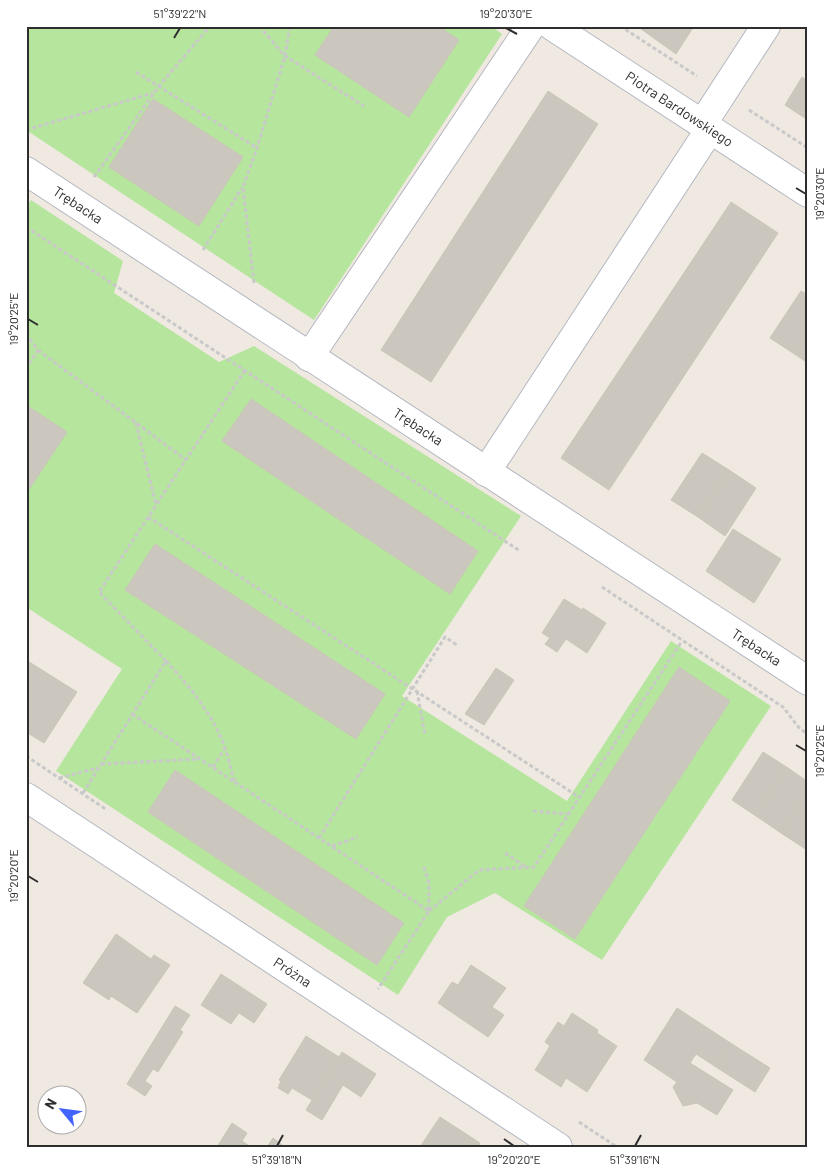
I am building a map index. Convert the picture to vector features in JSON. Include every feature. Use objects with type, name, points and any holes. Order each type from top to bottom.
[{"type":"street","points":[[310,357],[531,26]]},
{"type":"street","name":"Piotra Bardowskiego","points":[[552,26],[808,193]]},
{"type":"street","points":[[486,472],[706,126],[766,26]]},
{"type":"street","name":"Trębacka","points":[[26,171],[808,681]]},
{"type":"street","name":"Próżna","points":[[26,797],[558,1147]]},
{"type":"path","points":[[92,179],[159,86],[210,26]]},
{"type":"path","points":[[259,26],[285,56],[364,106]]},
{"type":"path","points":[[194,247],[202,252],[243,187],[285,56],[290,26]]},
{"type":"path","points":[[136,72],[257,148]]},
{"type":"path","points":[[26,130],[154,93]]},
{"type":"path","points":[[243,187],[254,286],[247,281]]},
{"type":"path","points":[[26,227],[520,551]]},
{"type":"path","points":[[26,334],[38,350],[186,460]]},
{"type":"path","points":[[26,368],[38,350]]},
{"type":"path","points":[[235,782],[225,748],[210,716],[188,684],[99,592],[245,370]]},
{"type":"path","points":[[136,423],[156,505]]},
{"type":"path","points":[[148,517],[579,797]]},
{"type":"path","points":[[601,587],[782,707],[800,729],[808,734]]},
{"type":"path","points":[[319,838],[445,637],[457,645]]},
{"type":"path","points":[[378,989],[429,911],[479,870],[534,867],[682,641]]},
{"type":"path","points":[[83,793],[166,661]]},
{"type":"path","points":[[417,691],[425,735]]},
{"type":"path","points":[[132,714],[429,911]]},
{"type":"path","points":[[213,768],[225,748]]},
{"type":"path","points":[[101,764],[200,759]]},
{"type":"path","points":[[59,778],[98,768]]},
{"type":"path","points":[[533,811],[567,814]]},
{"type":"path","points":[[332,846],[358,837]]},
{"type":"path","points":[[505,854],[526,867]]},
{"type":"path","points":[[424,867],[429,884],[429,911]]},
{"type":"green space","points":[[26,26],[491,26],[502,34],[314,320],[26,130]]},
{"type":"green space","points":[[31,200],[123,261],[114,293],[219,362],[254,346],[521,516],[402,696],[567,801],[671,641],[771,706],[602,960],[495,893],[447,917],[398,995],[56,771],[122,669],[26,607],[26,208]]},
{"type":"building","points":[[334,26],[438,26],[459,40],[409,117],[315,55]]},
{"type":"building","points":[[637,26],[694,26],[676,54]]},
{"type":"building","points":[[802,77],[808,81],[808,120],[785,105]]},
{"type":"building","points":[[548,91],[598,124],[431,382],[381,350]]},
{"type":"building","points":[[153,99],[243,157],[199,226],[109,167]]},
{"type":"building","points":[[731,202],[778,233],[609,490],[561,458]]},
{"type":"building","points":[[801,291],[808,295],[808,337],[796,355],[770,338]]},
{"type":"building","points":[[808,337],[808,363],[796,355]]},
{"type":"building","points":[[251,399],[478,551],[450,594],[222,441]]},
{"type":"building","points":[[26,405],[67,432],[26,494]]},
{"type":"building","points":[[702,453],[729,470],[698,517],[671,500]]},
{"type":"building","points":[[729,470],[756,488],[725,536],[698,517]]},
{"type":"building","points":[[733,529],[781,559],[754,603],[706,571]]},
{"type":"building","points":[[155,544],[385,694],[356,739],[125,590]]},
{"type":"building","points":[[564,599],[582,610],[583,608],[606,623],[587,653],[566,639],[557,652],[545,644],[550,638],[542,633]]},
{"type":"building","points":[[26,660],[77,692],[44,743],[26,732]]},
{"type":"building","points":[[679,667],[730,701],[575,939],[524,906]]},
{"type":"building","points":[[496,668],[514,680],[484,725],[465,714]]},
{"type":"building","points":[[763,752],[788,768],[756,816],[732,800]]},
{"type":"building","points":[[788,768],[808,782],[808,793],[781,833],[756,816]]},
{"type":"building","points":[[175,770],[404,923],[377,965],[148,812]]},
{"type":"building","points":[[808,793],[808,848],[807,850],[781,833]]},
{"type":"building","points":[[116,934],[151,959],[154,955],[170,965],[137,1013],[111,996],[109,1000],[83,983]]},
{"type":"building","points":[[471,965],[506,988],[492,1007],[504,1015],[488,1037],[438,1003],[452,982],[458,985]]},
{"type":"building","points":[[221,974],[267,1004],[254,1023],[239,1013],[231,1024],[201,1005]]},
{"type":"building","points":[[175,1006],[190,1015],[180,1030],[183,1032],[158,1072],[153,1069],[145,1081],[152,1086],[145,1096],[127,1084]]},
{"type":"building","points":[[677,1008],[732,1044],[716,1067],[696,1054],[690,1063],[733,1090],[717,1115],[697,1103],[683,1106],[673,1087],[677,1082],[644,1060]]},
{"type":"building","points":[[572,1013],[598,1030],[597,1033],[617,1046],[587,1092],[566,1078],[561,1087],[535,1070],[550,1046],[545,1042],[558,1022],[564,1026]]},
{"type":"building","points":[[306,1036],[339,1057],[312,1100],[292,1088],[288,1094],[278,1088],[281,1081],[279,1080]]},
{"type":"building","points":[[732,1044],[770,1068],[755,1092],[716,1067]]},
{"type":"building","points":[[342,1052],[376,1074],[361,1097],[343,1085],[322,1120],[306,1110]]},
{"type":"building","points":[[440,1117],[480,1143],[478,1147],[420,1147]]},
{"type":"building","points":[[232,1123],[247,1133],[242,1141],[251,1147],[217,1147]]},
{"type":"building","points":[[273,1138],[282,1145],[281,1147],[267,1147]]}]
